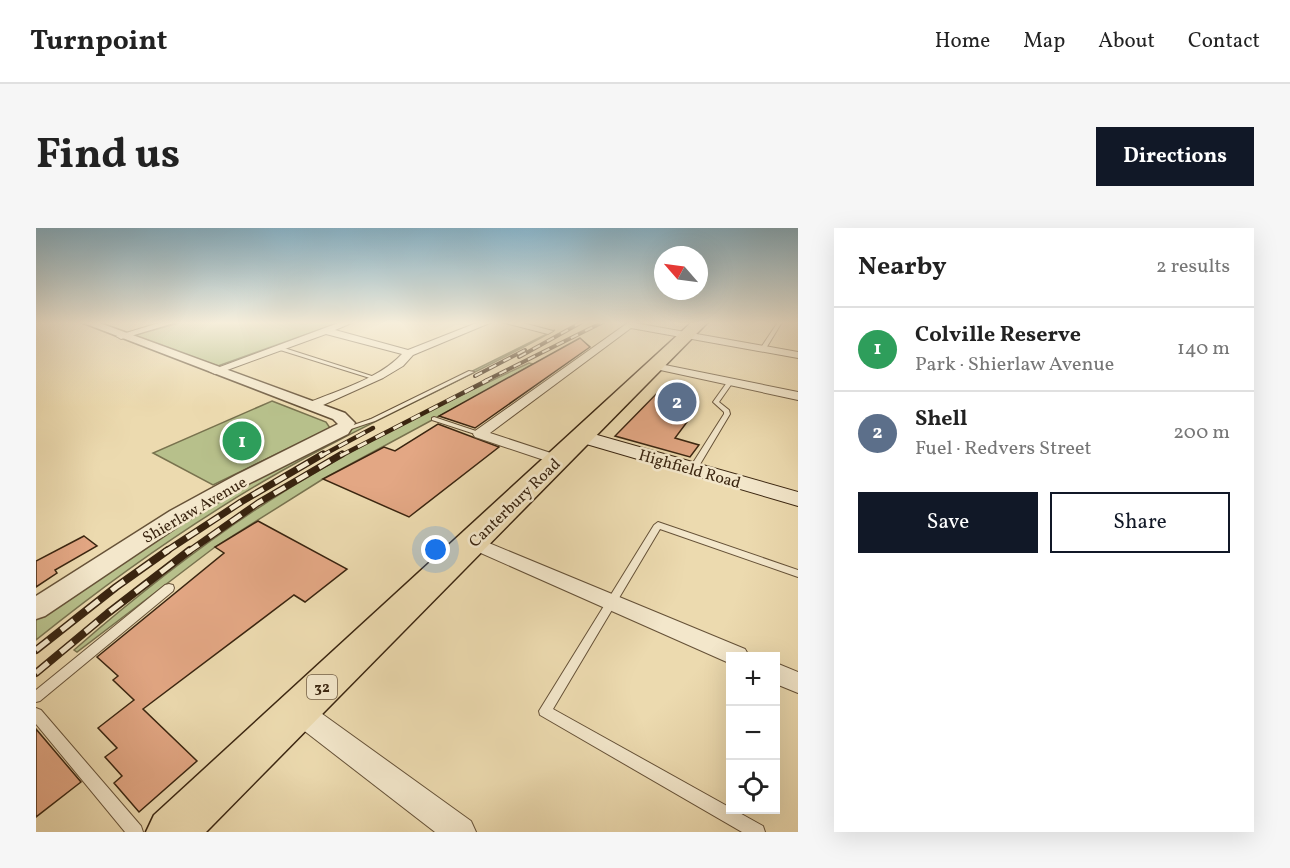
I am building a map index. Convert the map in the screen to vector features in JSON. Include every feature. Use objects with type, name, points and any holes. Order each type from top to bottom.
[{"type":"main road","name":"Canterbury Road","points":[[171,832],[671,350]]},
{"type":"main road","name":"Highfield Road","points":[[583,436],[798,500]]},
{"type":"street","points":[[159,350],[312,406],[340,423]]},
{"type":"street","points":[[215,371],[273,350]]},
{"type":"street","points":[[399,350],[409,353]]},
{"type":"street","points":[[312,406],[375,378],[399,364],[409,353],[416,350]]},
{"type":"street","points":[[480,434],[595,350]]},
{"type":"street","points":[[769,350],[798,356]]},
{"type":"street","points":[[655,366],[798,396]]},
{"type":"street","name":"Shierlaw Avenue","points":[[36,609],[178,516],[340,423]]},
{"type":"street","points":[[480,434],[558,460]]},
{"type":"street","points":[[472,542],[726,652]]},
{"type":"street","points":[[780,675],[798,683]]},
{"type":"street","points":[[298,711],[460,832]]},
{"type":"lane","points":[[286,350],[375,378]]},
{"type":"lane","points":[[340,423],[374,420],[471,372]]},
{"type":"lane","points":[[693,469],[727,414],[716,402],[730,382]]},
{"type":"lane","points":[[434,419],[480,434]]},
{"type":"lane","points":[[757,832],[545,711],[658,525],[798,574]]},
{"type":"lane","points":[[36,697],[169,588]]},
{"type":"lane","points":[[36,714],[135,832]]},
{"type":"green space","points":[[173,350],[262,350],[218,366]]},
{"type":"green space","points":[[517,350],[264,481],[147,556],[36,640],[36,615],[198,509],[370,419],[374,420]]},
{"type":"green space","points":[[529,363],[533,364],[461,406],[323,479],[215,547],[77,652],[74,650],[170,571],[272,499],[398,426]]},
{"type":"green space","points":[[272,401],[326,422],[330,428],[213,485],[153,453]]},
{"type":"building","points":[[558,350],[585,350],[475,428],[439,416]]},
{"type":"building","points":[[666,384],[684,388],[672,402],[688,406],[681,416],[690,418],[675,438],[699,445],[690,457],[615,436]]},
{"type":"building","points":[[438,424],[499,447],[409,517],[323,479],[384,447],[395,451]]},
{"type":"building","points":[[258,521],[347,569],[305,602],[294,595],[143,709],[197,761],[139,812],[114,783],[122,776],[105,757],[117,748],[98,728],[134,700],[113,680],[118,676],[97,657],[224,553],[215,547]]},
{"type":"building","points":[[84,536],[97,546],[55,570],[57,573],[36,587],[36,561]]},
{"type":"building","points":[[36,729],[81,782],[36,817]]},
{"type":"railway","points":[[475,376],[525,350]]},
{"type":"railway","points":[[519,357],[531,350]]},
{"type":"railway","points":[[485,381],[547,350]]},
{"type":"railway","points":[[340,456],[488,380]]},
{"type":"railway","points":[[321,456],[373,428]]},
{"type":"railway","points":[[168,550],[241,502],[323,454]]},
{"type":"railway","points":[[188,552],[258,503],[342,454]]},
{"type":"railway","points":[[36,650],[116,587],[168,550]]},
{"type":"railway","points":[[36,673],[108,613],[190,550]]},
{"type":"place","name":"Shell","points":[[677,402]]},
{"type":"place","name":"Colville Reserve","points":[[242,441]]}]
